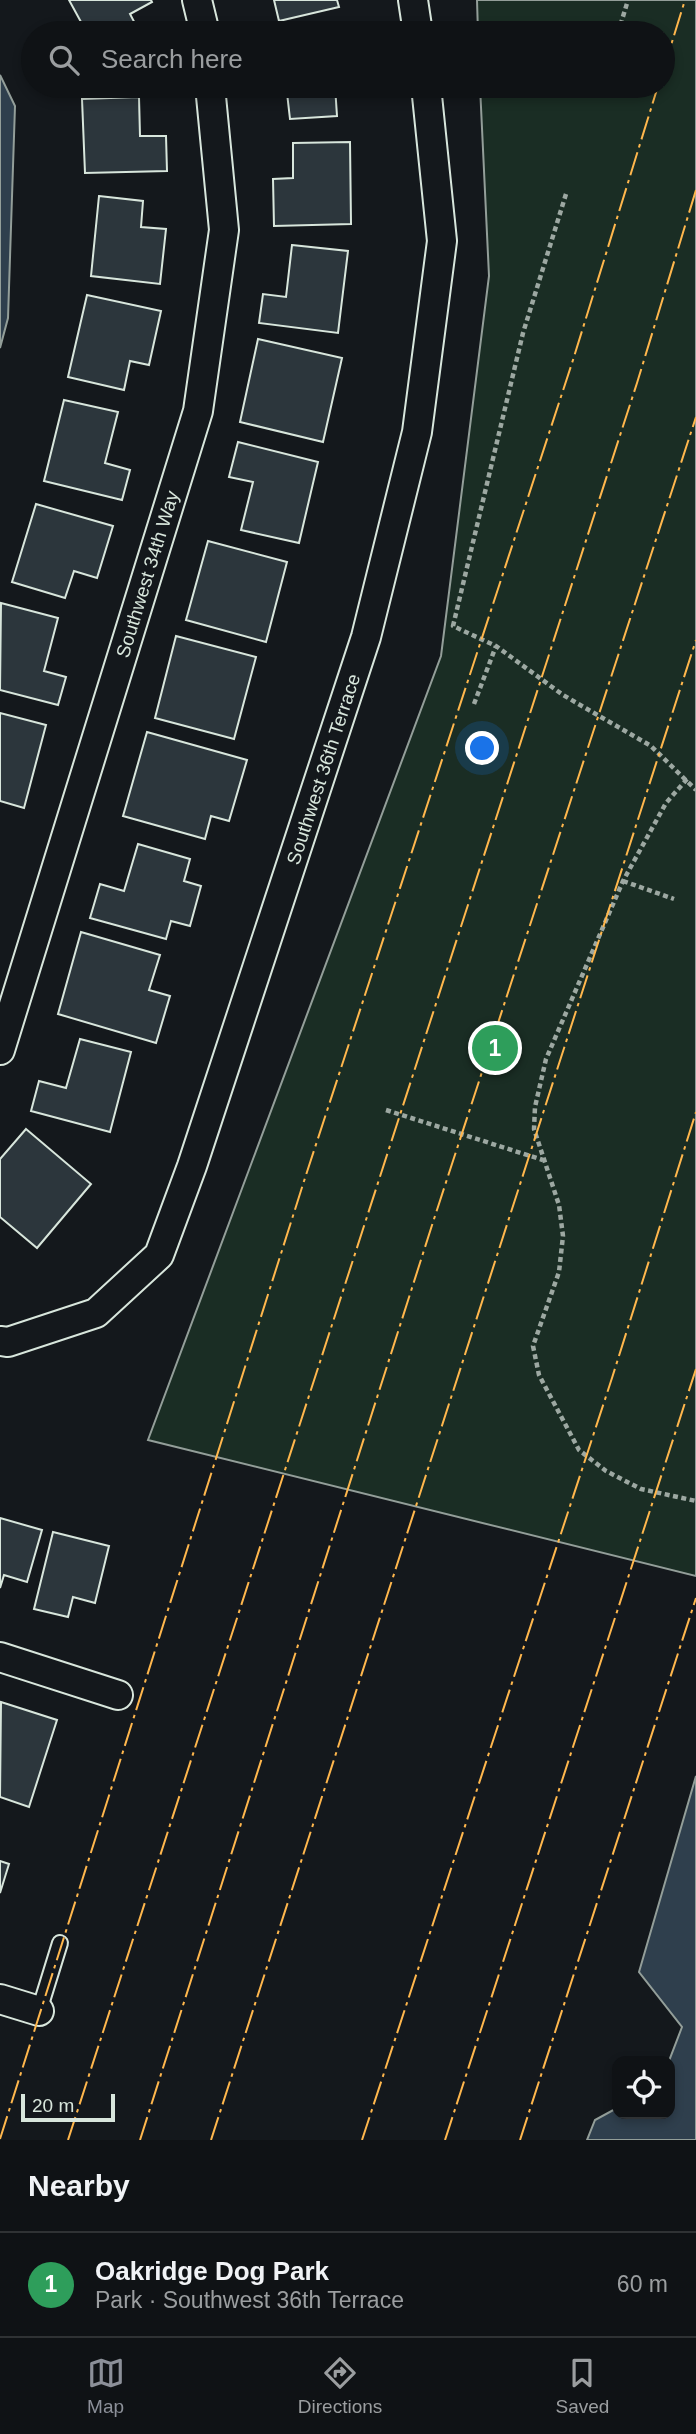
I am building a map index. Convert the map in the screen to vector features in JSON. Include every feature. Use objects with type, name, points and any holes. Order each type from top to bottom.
[{"type":"street","points":[[197,0],[202,21]]},
{"type":"street","points":[[413,0],[416,21]]},
{"type":"street","name":"Southwest 34th Way","points":[[0,1050],[198,411],[224,230],[211,98]]},
{"type":"street","name":"Southwest 36th Terrace","points":[[0,1341],[8,1342],[96,1313],[159,1255],[192,1166],[366,637],[417,432],[442,241],[427,98]]},
{"type":"street","points":[[0,1657],[118,1695]]},
{"type":"street","points":[[0,1999],[39,2011]]},
{"type":"lane","points":[[39,2011],[60,1943]]},
{"type":"path","points":[[622,21],[628,0]]},
{"type":"path","points":[[566,194],[513,372],[453,626],[496,646],[563,695],[651,746],[696,790]]},
{"type":"path","points":[[474,704],[496,646]]},
{"type":"path","points":[[687,779],[666,803],[623,881],[546,1059],[535,1107],[534,1129],[559,1205],[563,1236],[559,1272],[533,1346],[540,1375],[579,1450],[606,1471],[641,1489],[696,1501]]},
{"type":"path","points":[[623,881],[674,899]]},
{"type":"path","points":[[386,1110],[544,1160]]},
{"type":"green space","points":[[477,0],[696,0],[696,1576],[148,1440],[441,656],[489,276],[481,98],[675,98],[675,21],[478,21]]},
{"type":"water","points":[[0,75],[15,106],[8,318],[0,348]]},
{"type":"water","points":[[696,1776],[696,2140],[587,2140],[595,2120],[612,2111],[612,2119],[675,2119],[675,2056],[671,2056],[682,2027],[639,1972]]},
{"type":"building","points":[[69,0],[152,2],[130,14],[134,21],[80,21]]},
{"type":"building","points":[[274,0],[337,0],[339,7],[279,21]]},
{"type":"building","points":[[139,98],[140,136],[166,136],[167,171],[85,173],[82,99]]},
{"type":"building","points":[[288,98],[336,98],[337,116],[290,119]]},
{"type":"building","points":[[350,142],[351,224],[274,226],[273,179],[293,178],[293,143]]},
{"type":"building","points":[[99,196],[143,201],[141,227],[166,229],[160,284],[91,276]]},
{"type":"building","points":[[292,245],[348,251],[338,333],[259,323],[263,294],[286,297]]},
{"type":"building","points":[[87,295],[161,311],[149,365],[130,361],[124,390],[68,377]]},
{"type":"building","points":[[258,339],[342,358],[323,442],[240,422]]},
{"type":"building","points":[[64,400],[118,412],[105,463],[130,470],[122,500],[44,481]]},
{"type":"building","points":[[238,442],[318,462],[299,543],[241,530],[253,482],[229,477]]},
{"type":"building","points":[[36,504],[113,526],[97,578],[74,571],[65,598],[12,582]]},
{"type":"building","points":[[208,541],[287,562],[266,642],[186,620]]},
{"type":"building","points":[[1,603],[58,618],[44,671],[66,677],[58,705],[0,690]]},
{"type":"building","points":[[176,636],[256,657],[234,739],[155,718]]},
{"type":"building","points":[[0,713],[46,725],[24,808],[0,801]]},
{"type":"building","points":[[147,732],[247,760],[229,821],[211,816],[205,839],[123,816]]},
{"type":"building","points":[[138,844],[190,859],[184,881],[201,886],[190,926],[171,921],[166,939],[90,918],[100,884],[124,891]]},
{"type":"building","points":[[81,932],[160,955],[149,990],[170,996],[156,1043],[58,1014]]},
{"type":"building","points":[[80,1039],[131,1052],[110,1132],[31,1111],[39,1081],[66,1088]]},
{"type":"building","points":[[26,1129],[91,1184],[37,1248],[0,1217],[0,1159]]},
{"type":"building","points":[[0,1518],[42,1530],[27,1582],[4,1575],[0,1588]]},
{"type":"building","points":[[53,1532],[109,1546],[95,1603],[73,1597],[68,1617],[34,1609]]},
{"type":"building","points":[[1,1702],[57,1720],[29,1807],[0,1797]]},
{"type":"building","points":[[0,1861],[9,1864],[0,1893]]},
{"type":"power","points":[[675,32],[685,0]]},
{"type":"power","points":[[0,2139],[305,1178],[573,360],[654,98]]},
{"type":"power","points":[[68,2140],[637,383],[696,190]]},
{"type":"power","points":[[140,2140],[434,1219],[696,417]]},
{"type":"power","points":[[211,2140],[696,640]]},
{"type":"power","points":[[362,2140],[612,1378],[696,1112]]},
{"type":"power","points":[[445,2140],[696,1369]]},
{"type":"power","points":[[520,2140],[696,1598]]},
{"type":"place","name":"Oakridge Dog Park","points":[[495,1048]]}]
